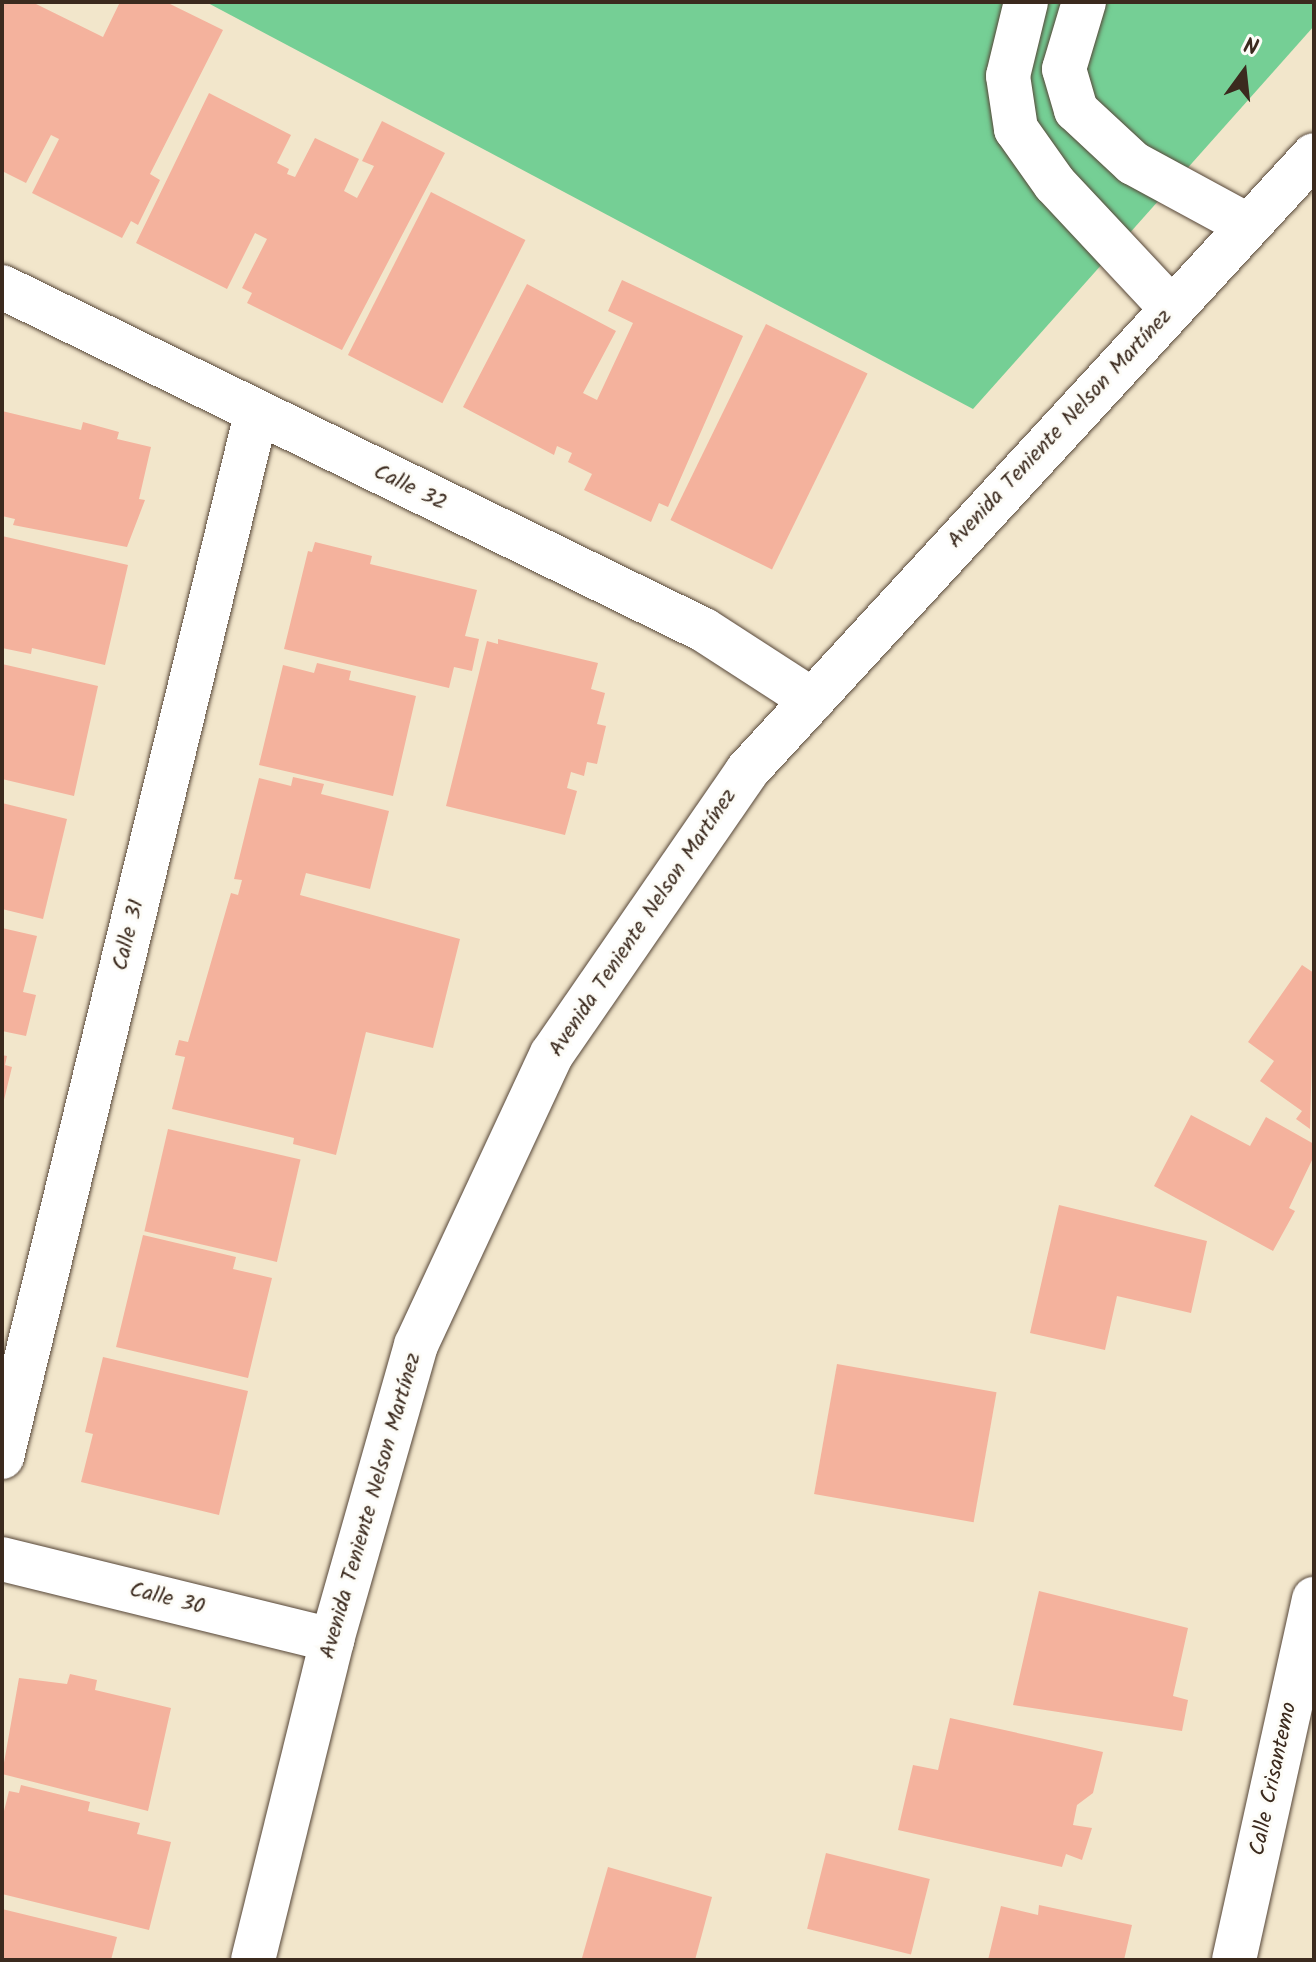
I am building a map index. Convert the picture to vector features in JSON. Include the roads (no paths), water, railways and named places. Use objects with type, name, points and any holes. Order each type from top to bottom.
[{"type":"street","points":[[1026,2],[1008,76],[1016,129],[1055,184],[1171,308]]},
{"type":"street","points":[[1084,2],[1064,69],[1076,110],[1133,163],[1247,225]]},
{"type":"street","points":[[1008,76],[1064,69]]},
{"type":"street","name":"Avenida Teniente Nelson Martínez","points":[[253,1960],[332,1640],[416,1345],[552,1054],[747,771],[1314,155]]},
{"type":"street","name":"Calle 32","points":[[2,287],[256,414],[704,630],[812,700]]},
{"type":"street","name":"Calle 31","points":[[2,1457],[256,414]]},
{"type":"street","name":"Calle 30","points":[[2,1559],[332,1640]]},
{"type":"street","name":"Calle Crisantemo","points":[[1234,1960],[1314,1599]]}]
